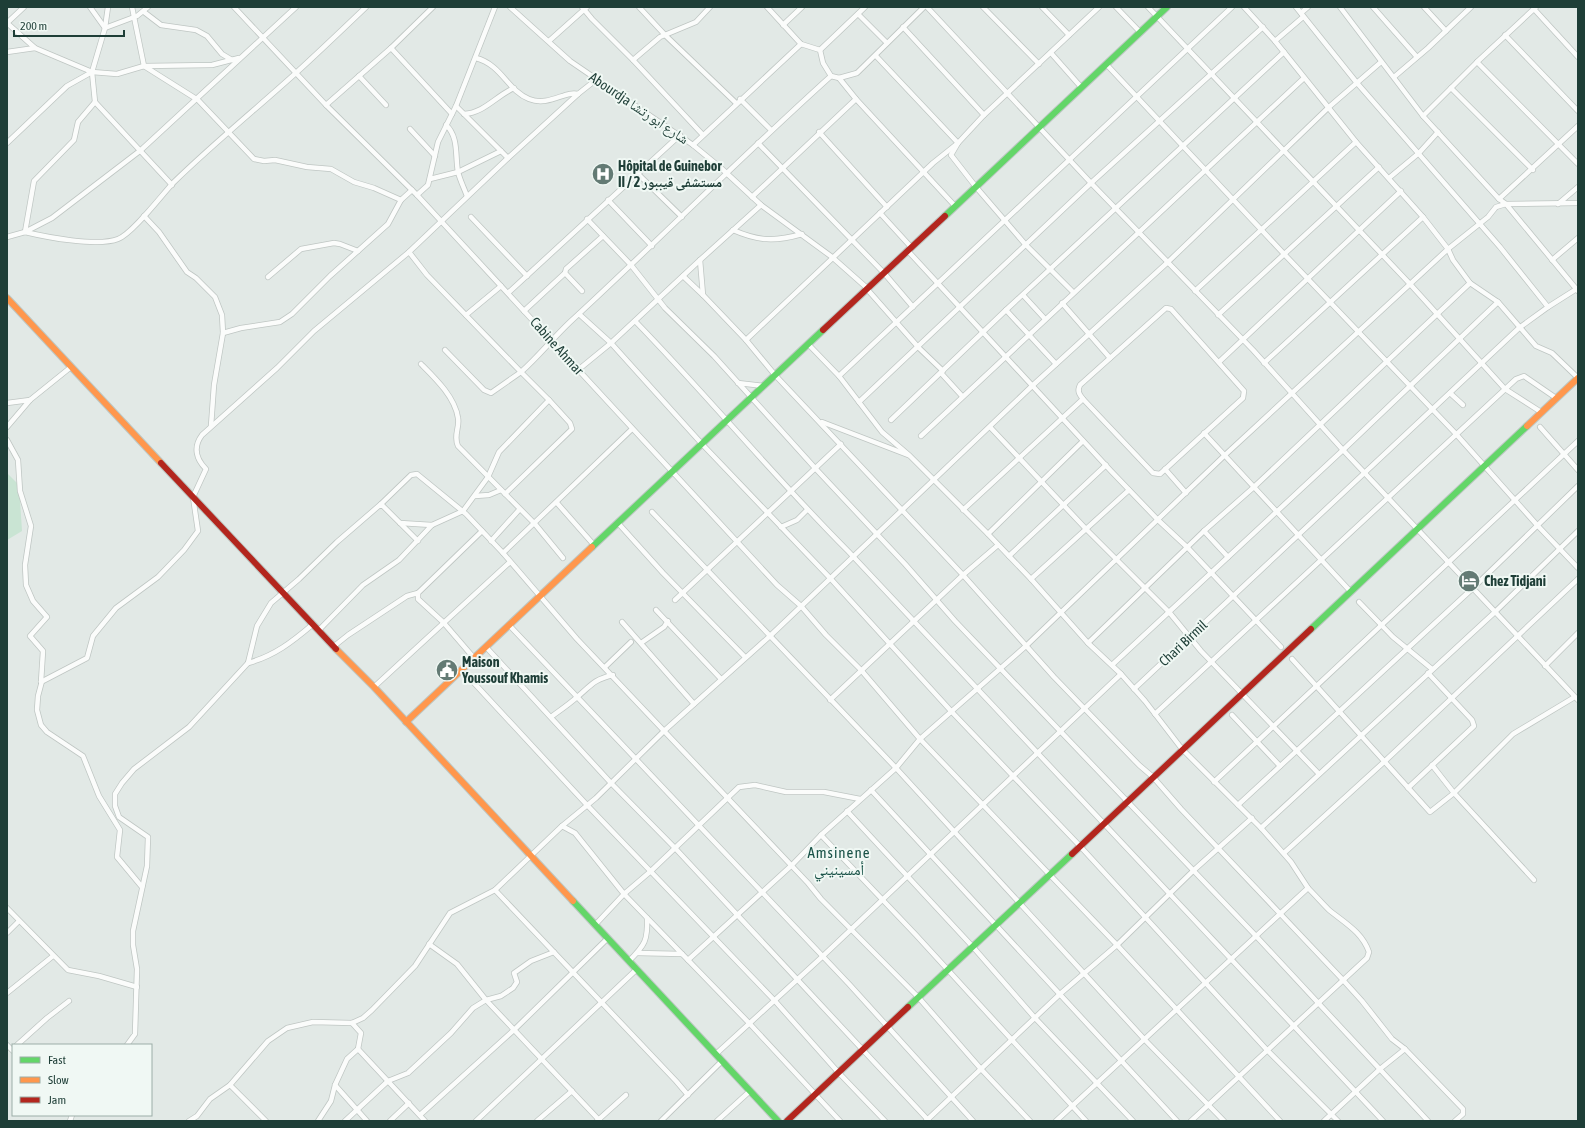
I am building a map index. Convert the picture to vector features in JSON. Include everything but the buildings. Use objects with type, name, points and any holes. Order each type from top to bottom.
[{"type":"street","points":[[24,7],[7,23],[35,48],[92,72],[117,74],[144,66],[212,65],[240,57]]},
{"type":"street","points":[[90,7],[105,28]]},
{"type":"street","points":[[108,7],[105,28],[92,72],[95,102],[142,150],[172,184]]},
{"type":"street","points":[[132,7],[144,66],[198,100],[254,159],[264,161],[276,160],[307,167],[331,169],[354,182],[374,188],[401,200]]},
{"type":"street","points":[[105,28],[134,17],[144,12],[148,7]]},
{"type":"street","name":"Cabine Ahmar","points":[[234,7],[297,72],[326,105],[417,195],[777,585],[801,606],[826,635],[861,670],[920,739],[1117,945],[1280,1121]]},
{"type":"street","points":[[7,237],[25,232],[52,218],[142,150],[198,100],[240,57],[296,7]]},
{"type":"street","points":[[25,232],[40,236],[85,242],[120,239],[144,216],[172,184],[228,132],[297,72],[366,7]]},
{"type":"street","points":[[417,195],[426,188],[430,179],[438,142],[456,106],[495,7]]},
{"type":"street","name":"Abourdja شارع أبو رتشا","points":[[510,7],[570,61],[680,135],[727,174],[752,198],[832,257],[867,288],[896,323],[942,372],[962,396]]},
{"type":"street","points":[[639,7],[665,35],[771,130]]},
{"type":"street","points":[[767,7],[801,44],[820,50]]},
{"type":"street","points":[[783,25],[802,7]]},
{"type":"street","points":[[820,50],[865,7]]},
{"type":"street","points":[[820,50],[823,63],[830,76],[839,78],[857,73],[876,56],[903,27],[926,7],[1040,126],[1091,183],[1242,339],[1494,612],[1576,697],[1513,734],[1454,793],[1430,812],[1362,734],[1292,659]]},
{"type":"street","points":[[983,7],[1039,64]]},
{"type":"street","points":[[1042,7],[1069,36]]},
{"type":"street","points":[[1116,7],[1140,32]]},
{"type":"street","points":[[1148,7],[1235,97],[1381,255],[1461,338],[1505,389],[1541,412]]},
{"type":"street","points":[[406,722],[1167,7]]},
{"type":"street","points":[[839,376],[937,283],[1071,160],[1232,7]]},
{"type":"street","points":[[787,1121],[815,1096],[838,1072],[920,998],[1020,903],[1049,873],[1244,693],[1578,378],[1552,353],[1536,346],[1498,302],[1470,283],[1453,260],[1448,249],[1423,217],[1356,142],[1275,41],[1244,7]]},
{"type":"street","points":[[1296,7],[1357,83],[1479,223],[1548,307]]},
{"type":"street","points":[[1275,41],[1302,15],[1308,7]]},
{"type":"street","points":[[1340,7],[1423,116],[1499,199],[1506,204],[1577,289]]},
{"type":"street","points":[[1373,7],[1417,57]]},
{"type":"street","points":[[1424,7],[1446,31]]},
{"type":"street","points":[[1394,77],[1471,7]]},
{"type":"street","points":[[326,105],[391,48],[430,8]]},
{"type":"street","points":[[548,41],[585,8],[592,19],[633,60],[703,135]]},
{"type":"street","points":[[633,60],[656,40],[690,26],[707,8]]},
{"type":"street","points":[[746,340],[923,172],[958,143],[984,115],[1008,94],[1097,8]]},
{"type":"street","points":[[1423,116],[1505,35],[1535,8],[1578,58]]},
{"type":"street","points":[[144,12],[162,25],[196,30],[207,36],[222,54],[232,60]]},
{"type":"street","points":[[858,14],[887,43]]},
{"type":"street","points":[[903,27],[984,115]]},
{"type":"street","points":[[859,402],[919,348],[960,307],[1091,183],[1213,75],[1263,27]]},
{"type":"street","points":[[1505,35],[1578,111]]},
{"type":"street","points":[[693,145],[738,101],[801,44]]},
{"type":"street","points":[[7,52],[35,48]]},
{"type":"street","points":[[391,48],[452,114]]},
{"type":"street","points":[[891,420],[1006,310],[1051,270],[1115,208],[1183,147],[1284,52]]},
{"type":"street","points":[[1051,53],[1081,87]]},
{"type":"street","points":[[876,56],[958,143]]},
{"type":"street","points":[[476,58],[486,60],[494,66],[514,88],[531,100],[553,101],[571,93],[578,94]]},
{"type":"street","points":[[740,661],[770,636],[1032,386],[1168,262],[1329,107],[1381,62]]},
{"type":"street","points":[[1477,62],[1558,146],[1578,164]]},
{"type":"street","points":[[1106,64],[1284,255],[1456,434],[1537,525],[1578,568]]},
{"type":"street","points":[[7,142],[67,86],[92,72]]},
{"type":"street","points":[[359,76],[386,105]]},
{"type":"street","points":[[445,350],[484,390],[491,393],[521,372],[579,314],[652,246],[771,130],[830,76]]},
{"type":"street","points":[[839,78],[856,99],[955,206]]},
{"type":"street","points":[[921,436],[1073,292],[1304,78]]},
{"type":"street","points":[[41,682],[87,658],[93,636],[116,608],[158,577],[184,550],[198,531],[193,497],[206,469],[198,460],[198,444],[199,440],[211,426],[277,368],[314,331],[408,252],[508,158],[578,94],[597,79]]},
{"type":"street","points":[[464,114],[478,112],[503,92],[514,88]]},
{"type":"street","points":[[1451,88],[1533,170]]},
{"type":"street","points":[[752,198],[819,132],[856,99]]},
{"type":"street","points":[[25,232],[34,181],[74,140],[78,122],[95,102]]},
{"type":"street","points":[[456,106],[508,158]]},
{"type":"street","points":[[446,125],[451,131],[455,141],[458,172],[467,196]]},
{"type":"street","points":[[1499,199],[1533,170],[1578,126]]},
{"type":"street","points":[[410,129],[435,156]]},
{"type":"street","points":[[819,132],[887,207]]},
{"type":"street","points":[[1389,178],[1419,153],[1438,132]]},
{"type":"street","points":[[508,293],[680,135]]},
{"type":"street","points":[[1196,291],[1356,142]]},
{"type":"street","points":[[758,143],[884,273],[912,307]]},
{"type":"street","points":[[958,143],[951,155],[976,187],[1026,244],[1073,292]]},
{"type":"street","points":[[430,179],[458,172],[501,151]]},
{"type":"street","points":[[1218,315],[1379,167]]},
{"type":"street","points":[[638,174],[682,217]]},
{"type":"street","points":[[1558,204],[1578,187]]},
{"type":"street","points":[[223,333],[241,328],[280,322],[286,318],[388,224],[401,200],[412,190]]},
{"type":"street","points":[[1219,362],[1401,191]]},
{"type":"street","points":[[608,200],[652,246]]},
{"type":"street","points":[[688,960],[712,936],[792,866],[821,834],[896,768],[920,739],[1026,645],[1225,455],[1448,249],[1488,217],[1496,206],[1506,204],[1578,203]]},
{"type":"street","points":[[578,370],[611,343],[761,205]]},
{"type":"street","points":[[880,213],[937,283],[1004,357],[1158,520],[1188,548],[1281,647]]},
{"type":"street","points":[[144,216],[159,232],[187,272],[196,278],[215,297],[222,315],[223,333],[214,385],[211,426]]},
{"type":"street","points":[[471,217],[527,276]]},
{"type":"street","points":[[1264,363],[1423,217]]},
{"type":"street","points":[[587,219],[632,265],[658,299],[698,342],[714,356],[750,398],[937,600],[1194,870],[1428,1121]]},
{"type":"street","points":[[733,230],[760,240],[779,239],[802,234]]},
{"type":"street","points":[[524,311],[565,273],[566,269],[603,236]]},
{"type":"street","points":[[1552,260],[1578,238]]},
{"type":"street","points":[[268,277],[301,249],[334,243],[358,251]]},
{"type":"street","points":[[408,252],[427,275],[549,400],[570,423],[572,429],[503,492],[476,496]]},
{"type":"street","points":[[700,260],[703,296]]},
{"type":"street","points":[[565,273],[582,291]]},
{"type":"street","points":[[683,276],[746,340],[775,375],[963,575],[1085,709],[1139,765],[1153,777],[1282,914],[1362,1001],[1392,1039],[1405,1049],[1463,1109],[1463,1114],[1455,1121]]},
{"type":"street","points":[[1088,643],[1204,531],[1254,487],[1470,283]]},
{"type":"street","points":[[466,315],[501,286]]},
{"type":"street","name":"Chari Birmil","points":[[1134,689],[1519,328],[1548,307],[1577,289]]},
{"type":"street","points":[[1023,295],[1045,319]]},
{"type":"street","points":[[7,298],[312,625],[374,687],[778,1121]]},
{"type":"street","points":[[1112,665],[1210,572],[1228,557],[1252,532],[1343,450],[1498,302]]},
{"type":"street","points":[[1062,303],[1110,358]]},
{"type":"street","points":[[1166,308],[1171,309],[1244,391],[1243,398],[1160,474],[1153,473],[1079,394],[1080,385],[1110,358],[1166,308]]},
{"type":"street","points":[[1006,310],[1056,364]]},
{"type":"street","points":[[579,314],[611,343],[702,444],[830,578],[951,711],[1206,981],[1267,1050],[1338,1121]]},
{"type":"street","points":[[635,321],[694,382],[807,510],[1104,822],[1383,1121]]},
{"type":"street","points":[[808,344],[839,376],[882,432],[910,456],[988,534],[1031,579],[1088,643],[1121,674],[1182,749],[1262,828],[1284,853],[1308,888],[1328,910],[1356,931],[1369,952],[1367,958],[1319,1004],[1191,1121]]},
{"type":"street","points":[[421,364],[440,383],[451,400],[459,419],[456,443],[535,524],[563,558]]},
{"type":"street","points":[[7,427],[30,400],[71,367]]},
{"type":"street","points":[[1155,714],[1256,622],[1388,496],[1516,379],[1524,376],[1556,398]]},
{"type":"street","points":[[738,383],[764,386]]},
{"type":"street","points":[[1450,393],[1463,405]]},
{"type":"street","points":[[963,510],[1083,399]]},
{"type":"street","points":[[7,402],[16,403],[30,400]]},
{"type":"street","points":[[318,631],[363,585],[399,560],[432,525],[463,511],[476,496],[488,477],[499,452],[549,400]]},
{"type":"street","points":[[816,419],[827,425],[910,456]]},
{"type":"street","points":[[990,427],[1115,559],[1169,612],[1212,662],[1244,693],[1319,774]]},
{"type":"street","points":[[1540,427],[1578,470]]},
{"type":"street","points":[[503,553],[557,503],[632,429]]},
{"type":"street","points":[[1204,433],[1351,592]]},
{"type":"street","points":[[7,440],[18,460],[22,499],[31,526],[31,534],[25,565],[26,585],[33,601],[47,616],[30,636],[42,651],[38,710],[41,725],[47,732],[83,756],[99,796],[120,830],[117,857],[142,887]]},
{"type":"street","points":[[988,534],[1083,441]]},
{"type":"street","points":[[1214,782],[1578,442]]},
{"type":"street","points":[[675,600],[708,570],[736,541],[768,514],[841,444]]},
{"type":"street","points":[[1009,556],[1106,465]]},
{"type":"street","points":[[1165,469],[1186,493]]},
{"type":"street","points":[[128,1044],[135,1034],[137,969],[133,945],[133,931],[147,866],[148,838],[118,818],[115,806],[115,794],[134,769],[189,727],[248,663],[257,626],[271,603],[283,594],[337,542],[381,504],[411,475],[417,474],[463,511],[491,540],[577,639],[613,675],[664,732],[792,866],[821,899],[920,998],[981,1069],[1030,1121]]},
{"type":"street","points":[[1238,805],[1473,588],[1578,486]]},
{"type":"street","points":[[1031,579],[1130,490]]},
{"type":"street","points":[[557,503],[594,545]]},
{"type":"street","points":[[381,504],[418,541]]},
{"type":"street","points":[[491,540],[519,510]]},
{"type":"street","points":[[781,527],[797,520],[807,510]]},
{"type":"street","points":[[652,512],[896,768],[1145,1040],[1224,1121]]},
{"type":"street","points":[[400,523],[423,523],[432,525]]},
{"type":"street","points":[[618,523],[683,594],[745,657]]},
{"type":"street","points":[[333,647],[348,635],[400,600],[418,592],[482,531]]},
{"type":"street","points":[[1204,531],[1228,557]]},
{"type":"street","points":[[1262,828],[1494,612],[1578,531]]},
{"type":"street","points":[[830,700],[963,575],[998,545]]},
{"type":"street","points":[[374,687],[443,622],[465,605],[510,562]]},
{"type":"street","points":[[1284,853],[1385,761],[1578,579]]},
{"type":"street","points":[[418,592],[418,599],[443,622],[474,658]]},
{"type":"street","points":[[1359,602],[1407,649],[1432,669]]},
{"type":"street","points":[[656,610],[721,679]]},
{"type":"street","points":[[641,643],[664,627],[668,621]]},
{"type":"street","points":[[622,622],[694,704]]},
{"type":"street","points":[[248,663],[262,659],[285,647],[312,625]]},
{"type":"street","points":[[509,625],[823,956],[974,1121]]},
{"type":"street","points":[[1545,666],[1578,634]]},
{"type":"street","points":[[189,1121],[197,1116],[210,1099],[230,1085],[268,1041],[287,1028],[314,1022],[352,1023],[364,1018],[415,966],[450,913],[495,890],[562,826],[587,806],[740,661],[770,636]]},
{"type":"street","points":[[605,667],[631,642]]},
{"type":"street","points":[[486,647],[611,783],[675,848],[928,1120],[1060,994],[1117,945],[1169,893],[1218,847],[1252,818]]},
{"type":"street","points":[[462,670],[587,806],[775,1001],[838,1072],[885,1121]]},
{"type":"street","points":[[1408,788],[1474,726],[1472,720],[1428,673]]},
{"type":"street","points":[[716,1054],[908,877],[1121,674]]},
{"type":"street","points":[[551,717],[578,697],[588,685],[602,678],[613,675]]},
{"type":"street","points":[[1232,715],[1280,766]]},
{"type":"street","points":[[1432,765],[1454,793],[1534,880]]},
{"type":"street","points":[[595,925],[624,894],[651,871],[739,787],[755,785],[786,792],[824,792],[860,799]]},
{"type":"street","points":[[871,790],[1177,1121]]},
{"type":"street","points":[[847,811],[973,947],[1036,1018],[1133,1121]]},
{"type":"street","points":[[562,826],[575,833],[592,857],[624,894],[750,1024],[815,1096],[840,1121]]},
{"type":"street","points":[[821,834],[1086,1121]]},
{"type":"street","points":[[1056,1121],[1122,1062],[1176,1009],[1231,958],[1282,914],[1291,902],[1308,888]]},
{"type":"street","points":[[495,890],[688,1095]]},
{"type":"street","points":[[7,908],[52,956],[68,970],[99,976],[137,987]]},
{"type":"street","points":[[629,961],[637,953],[648,937],[648,918]]},
{"type":"street","points":[[7,933],[19,921]]},
{"type":"street","points":[[420,1115],[515,1029],[608,938]]},
{"type":"street","points":[[429,944],[456,964],[486,1000],[515,1029],[598,1120],[626,1095]]},
{"type":"street","points":[[345,1121],[388,1081],[408,1073],[451,1032],[473,1008],[486,1000],[497,998],[513,988],[517,982],[514,973],[531,961],[554,952]]},
{"type":"street","points":[[637,953],[682,954]]},
{"type":"street","points":[[7,993],[52,956]]},
{"type":"street","points":[[476,1121],[637,969]]},
{"type":"street","points":[[18,1044],[52,1013],[69,1001]]},
{"type":"street","points":[[318,1121],[331,1101],[335,1085],[347,1059],[358,1049],[361,1034],[352,1023]]},
{"type":"street","points":[[358,1049],[425,1121]]},
{"type":"street","points":[[1324,1121],[1380,1069],[1405,1049]]},
{"type":"street","points":[[662,1121],[722,1061]]},
{"type":"street","points":[[230,1085],[266,1121]]},
{"type":"street","points":[[335,1085],[367,1121]]},
{"type":"street","points":[[538,1121],[572,1091]]},
{"type":"street","points":[[717,1121],[750,1091]]},
{"type":"street","points":[[390,1121],[409,1103]]},
{"type":"green space","points":[[7,473],[19,485],[22,531],[7,540]]},
{"type":"traffic: fast","points":[[945,216],[1167,7]]},
{"type":"traffic: fast","points":[[592,547],[823,330]]},
{"type":"traffic: fast","points":[[1311,629],[1527,426]]},
{"type":"traffic: fast","points":[[908,1007],[1072,854]]},
{"type":"traffic: fast","points":[[573,901],[778,1121]]},
{"type":"traffic: slow","points":[[7,298],[161,463]]},
{"type":"traffic: slow","points":[[1527,426],[1578,378]]},
{"type":"traffic: slow","points":[[406,722],[592,547]]},
{"type":"traffic: slow","points":[[336,649],[374,687],[573,901]]},
{"type":"traffic: jam","points":[[823,330],[945,216]]},
{"type":"traffic: jam","points":[[161,463],[336,649]]},
{"type":"traffic: jam","points":[[1072,854],[1311,629]]},
{"type":"traffic: jam","points":[[787,1121],[908,1007]]},
{"type":"place","name":"Hôpital de Guinebor II / مستشفى قيببور 2","points":[[603,174]]},
{"type":"place","name":"Chez Tidjani","points":[[1469,581]]},
{"type":"place","name":"Maison Youssouf Khamis","points":[[447,670]]},
{"type":"district","name":"Amsinene أمسينيني","points":[[839,862]]}]
